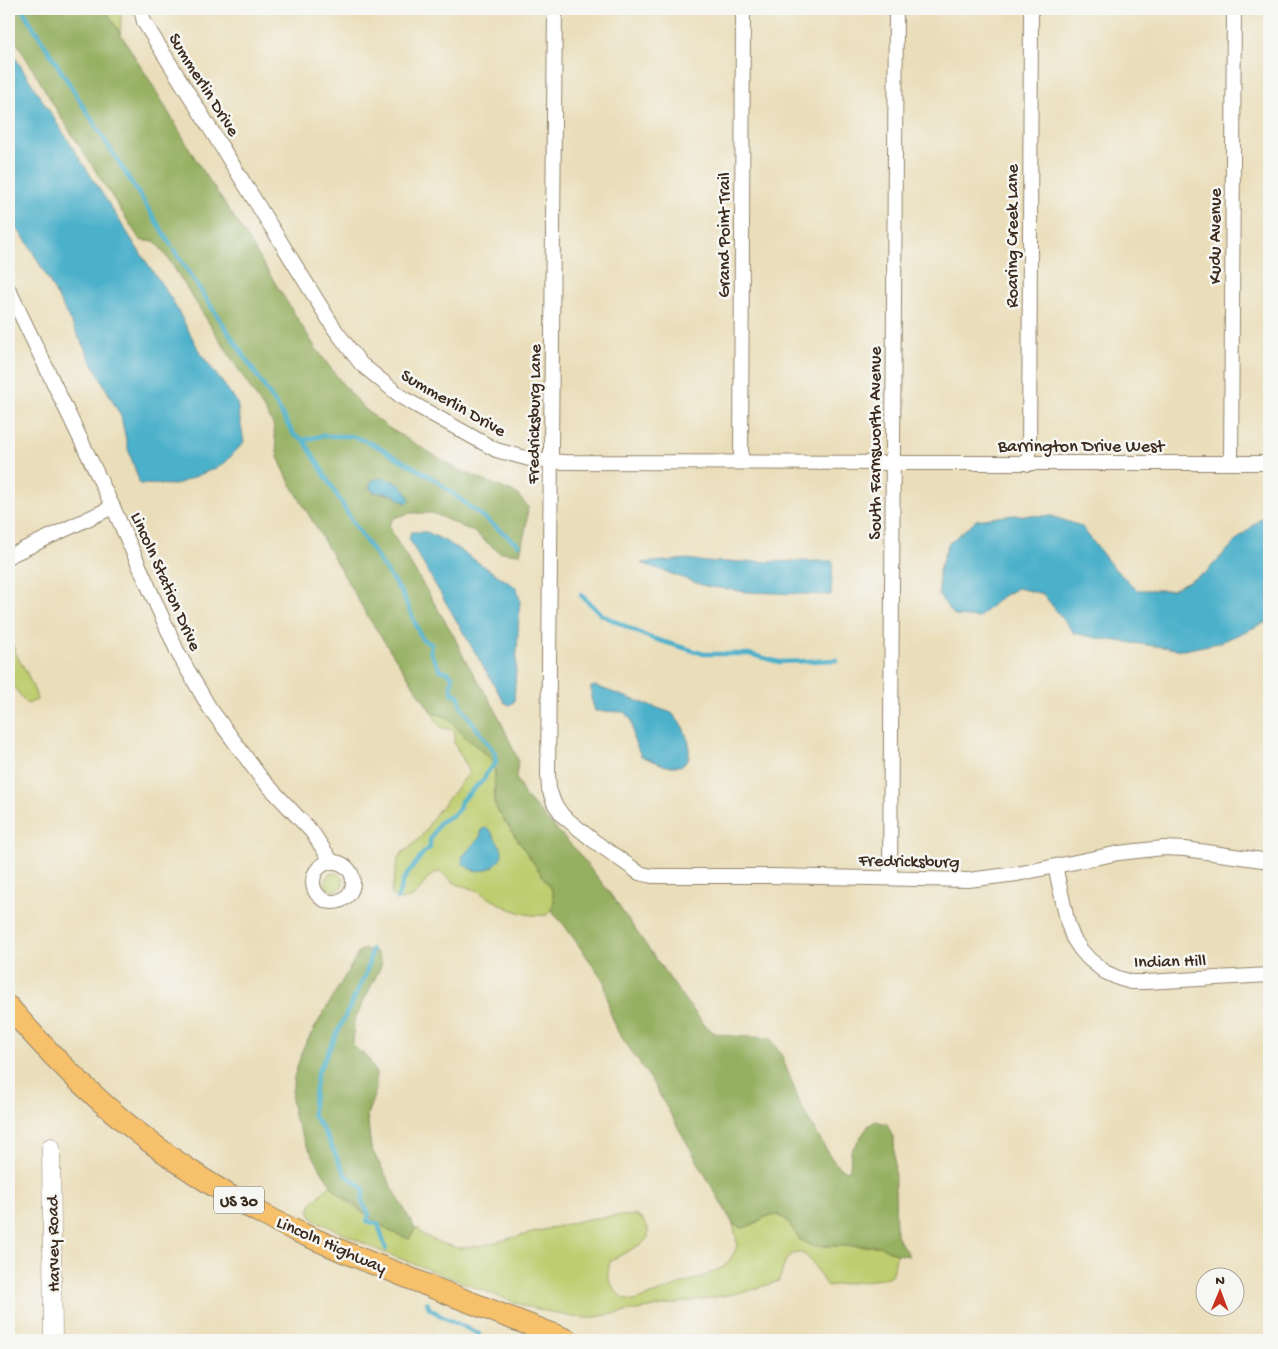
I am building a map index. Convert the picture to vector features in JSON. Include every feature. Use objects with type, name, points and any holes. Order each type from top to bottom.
[{"type":"main road","name":"Lincoln Highway","points":[[9,1007],[33,1035],[90,1093],[127,1124],[200,1177],[303,1234],[446,1293],[568,1340]]},
{"type":"street","name":"Summerlin Drive","points":[[141,9],[144,22],[336,331],[360,364],[403,398],[496,450],[525,458],[550,461],[893,463]]},
{"type":"street","name":"Fredricksburg Lane","points":[[555,9],[548,774],[549,789],[554,803],[563,816]]},
{"type":"street","name":"Grand Point Trail","points":[[741,462],[743,9]]},
{"type":"street","name":"South Farnsworth Avenue","points":[[890,878],[896,9]]},
{"type":"street","name":"Roaring Creek Lane","points":[[1028,464],[1031,9]]},
{"type":"street","name":"Kudu Avenue","points":[[1231,463],[1234,9]]},
{"type":"street","name":"Lincoln Station Drive","points":[[9,290],[113,508],[178,653],[209,708],[261,778],[312,832],[332,862]]},
{"type":"street","name":"Barrington Drive West","points":[[893,463],[1269,463]]},
{"type":"street","points":[[9,556],[113,508]]},
{"type":"street","name":"Fredricksburg","points":[[563,816],[631,867],[652,876],[968,880],[1017,874],[1112,854],[1164,848],[1185,849],[1269,861]]},
{"type":"street","name":"Indian Hill","points":[[1055,866],[1073,938],[1089,959],[1105,972],[1131,982],[1269,975]]},
{"type":"street","name":"Harvey Road","points":[[51,1147],[53,1340]]},
{"type":"green space","points":[[9,9],[105,9],[152,84],[199,165],[241,228],[315,347],[342,383],[364,408],[387,427],[459,470],[517,494],[528,507],[520,554],[499,552],[474,532],[433,513],[410,513],[394,518],[389,525],[495,709],[518,760],[516,778],[525,796],[575,849],[606,888],[684,999],[704,1024],[714,1033],[770,1038],[781,1054],[801,1106],[828,1153],[840,1168],[847,1171],[850,1169],[851,1151],[869,1125],[876,1121],[887,1124],[894,1140],[896,1235],[909,1256],[896,1254],[880,1246],[813,1246],[799,1239],[787,1220],[777,1215],[765,1217],[743,1228],[733,1224],[650,1078],[618,1032],[610,1012],[604,981],[555,915],[552,909],[554,901],[552,890],[498,811],[494,802],[495,771],[490,758],[464,736],[447,717],[432,713],[368,617],[288,479],[278,457],[273,424],[169,260],[155,241],[140,240],[62,119],[9,29]],"holes":[[[370,484],[410,501],[405,503],[393,495],[374,492],[370,489]]]},
{"type":"green space","points":[[96,9],[121,9],[120,45]]},
{"type":"green space","points":[[9,637],[35,692],[37,700],[27,704],[9,681]]},
{"type":"green space","points":[[432,713],[447,717],[464,736],[490,758],[495,771],[494,802],[498,811],[552,890],[553,907],[547,915],[528,914],[511,909],[478,891],[459,885],[440,872],[429,877],[412,897],[401,900],[392,896],[398,859],[403,852],[421,837],[437,812],[469,773],[454,743],[455,733],[453,730],[442,728]]},
{"type":"green space","points":[[330,873],[338,873],[343,878],[341,889],[330,891],[325,886],[325,878]]},
{"type":"green space","points":[[365,949],[376,952],[382,964],[354,1021],[353,1045],[368,1057],[376,1074],[376,1090],[367,1115],[371,1148],[415,1229],[409,1239],[389,1231],[336,1191],[306,1144],[295,1120],[291,1100],[294,1077],[303,1048],[359,952]]},
{"type":"green space","points":[[331,1184],[338,1193],[356,1208],[409,1239],[415,1229],[418,1228],[423,1235],[458,1248],[484,1245],[587,1219],[635,1215],[643,1220],[648,1228],[648,1238],[643,1243],[610,1261],[608,1273],[610,1282],[616,1291],[625,1298],[634,1301],[704,1276],[725,1266],[737,1246],[733,1224],[743,1228],[765,1217],[777,1215],[787,1220],[799,1239],[813,1246],[880,1246],[896,1254],[894,1270],[890,1276],[881,1279],[827,1286],[808,1257],[798,1253],[792,1254],[785,1262],[779,1281],[746,1292],[589,1318],[572,1317],[524,1306],[378,1250],[313,1219],[309,1211],[312,1203]]},
{"type":"water","points":[[9,48],[171,298],[201,354],[237,402],[244,442],[223,465],[175,485],[140,484],[128,449],[121,417],[47,277],[27,242],[13,223],[9,212]]},
{"type":"water","points":[[378,478],[388,479],[398,484],[406,491],[410,501],[408,503],[394,495],[370,489],[370,484]]},
{"type":"water","points":[[1266,514],[1269,514],[1269,621],[1219,643],[1184,650],[1096,638],[1074,633],[1043,594],[1017,588],[1000,598],[978,618],[955,616],[939,596],[939,571],[948,544],[976,520],[1013,515],[1052,516],[1081,526],[1112,566],[1137,590],[1171,590],[1205,573],[1240,537]]},
{"type":"water","points":[[411,532],[427,532],[449,543],[517,588],[520,600],[514,702],[509,705],[504,702],[415,550],[409,538]]},
{"type":"water","points":[[688,559],[706,562],[833,561],[831,595],[746,592],[705,586],[641,563]]},
{"type":"water","points":[[595,686],[672,713],[683,727],[689,743],[689,758],[681,766],[666,766],[641,756],[633,738],[632,721],[624,712],[595,711],[591,698],[591,687]]},
{"type":"water","points":[[487,828],[500,845],[501,856],[492,867],[477,871],[463,864],[462,857],[480,837],[482,829]]},
{"type":"waterway","points":[[22,9],[171,245]]},
{"type":"waterway","points":[[174,250],[277,406],[294,435],[304,440],[321,436],[352,436],[373,444],[434,479],[519,545]]},
{"type":"waterway","points":[[304,440],[354,524],[403,595],[422,639],[431,644],[430,652],[440,670],[448,672],[453,678],[451,683],[452,693],[458,695],[462,708],[495,753],[496,763],[488,771],[484,779],[461,801],[459,809],[453,815],[440,822],[430,840],[430,848],[424,852],[404,879],[397,899]]},
{"type":"waterway","points":[[581,595],[602,615],[648,637],[704,654],[749,654],[779,662],[837,660]]},
{"type":"waterway","points":[[372,949],[366,974],[317,1074],[313,1115],[325,1133],[345,1174],[364,1189],[362,1202],[369,1214],[367,1221],[378,1224],[386,1249]]},
{"type":"waterway","points":[[427,1302],[429,1308],[441,1316],[479,1334]]}]
